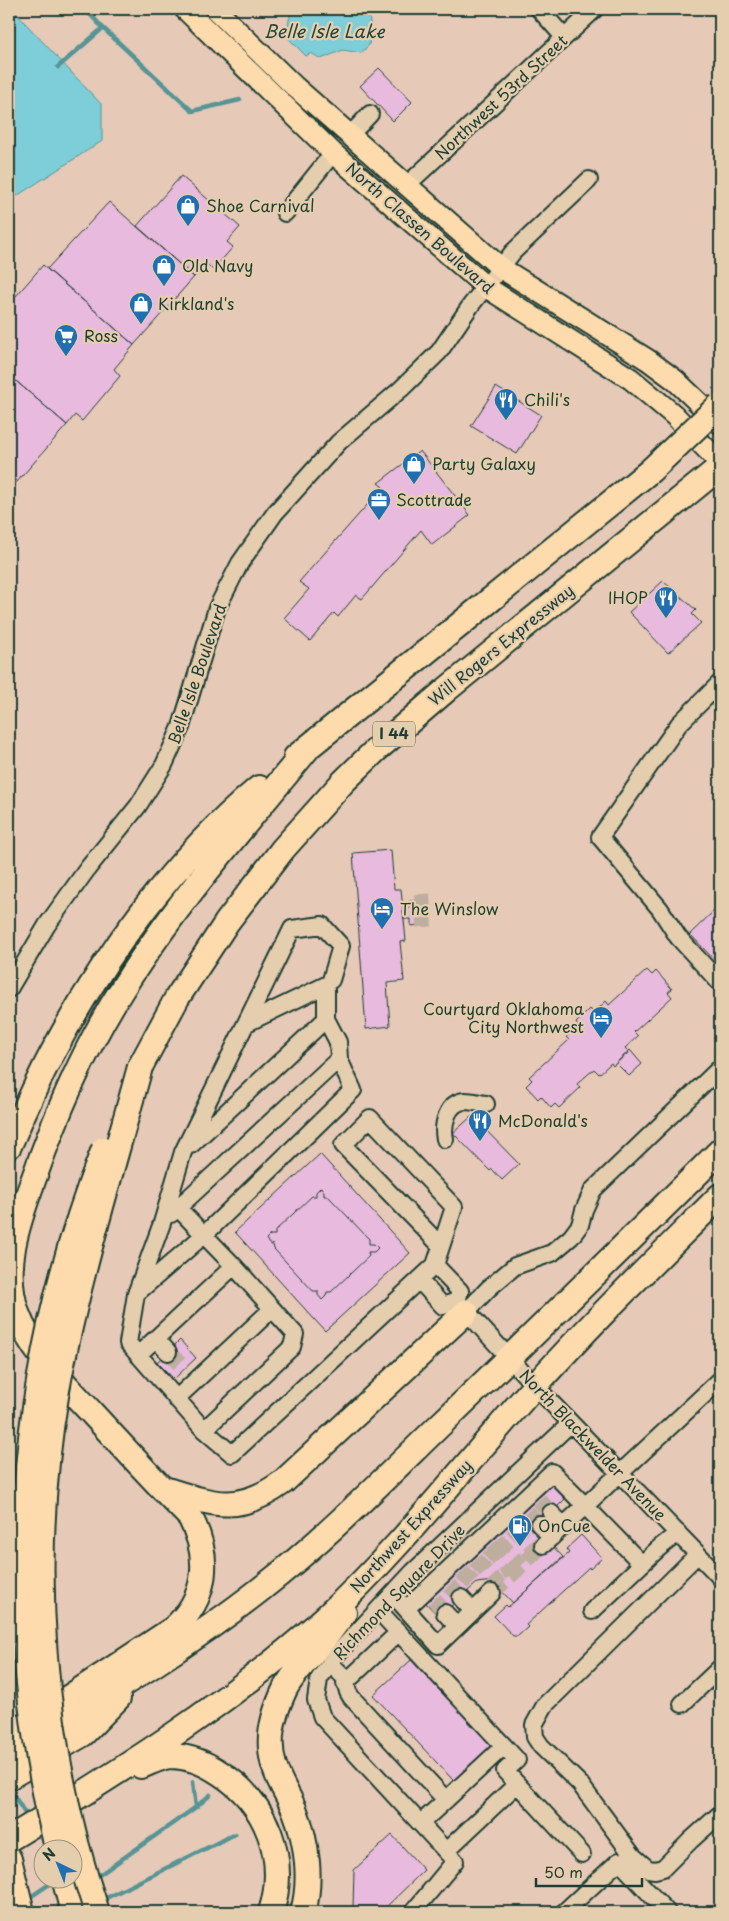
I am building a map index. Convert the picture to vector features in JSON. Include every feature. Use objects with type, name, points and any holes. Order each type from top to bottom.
[{"type":"highway","name":"I 44","points":[[9,1146],[54,1050],[109,958],[165,885],[222,823],[255,792],[308,748],[650,471],[720,405]]},
{"type":"highway","name":"Will Rogers Expressway","points":[[55,1838],[38,1763],[30,1706],[24,1639],[22,1568],[24,1501],[33,1409],[46,1337],[62,1270],[91,1182],[114,1124],[140,1067],[177,998],[227,922],[283,849],[343,782],[376,750],[446,690],[720,467]]},
{"type":"highway","points":[[9,1777],[71,1718],[182,1621],[194,1602],[202,1580],[204,1565],[198,1532],[190,1517],[66,1384],[28,1337],[17,1312],[12,1292],[10,1272],[12,1246],[42,1154],[72,1084],[118,996],[144,954],[174,912],[308,748]]},
{"type":"highway","points":[[97,1912],[62,1783],[48,1695],[42,1572],[44,1505],[48,1455],[57,1391],[73,1311],[140,1067]]},
{"type":"highway","points":[[9,1754],[71,1718],[213,1625],[297,1560],[510,1358],[720,1151]]},
{"type":"highway","name":"Northwest Expressway","points":[[9,1845],[118,1773],[253,1677],[325,1617],[384,1560],[535,1386],[647,1268],[720,1196]]},
{"type":"highway","points":[[160,1487],[210,1503],[221,1504],[247,1502],[270,1492],[283,1482],[462,1306]]},
{"type":"highway","points":[[303,1912],[308,1879],[306,1857],[295,1811],[278,1779],[273,1762],[271,1746],[273,1726],[278,1706],[286,1687],[384,1560]]},
{"type":"highway","points":[[9,1734],[71,1718]]},
{"type":"highway","points":[[118,1773],[168,1756],[186,1758],[211,1768],[228,1778],[256,1806],[266,1822],[274,1843],[278,1881],[271,1912]]},
{"type":"highway","points":[[9,1845],[22,1912]]},
{"type":"highway","points":[[67,1888],[73,1912]]},
{"type":"main road","name":"North Classen Boulevard","points":[[185,9],[333,154],[486,287],[630,379],[674,415],[720,463]]},
{"type":"main road","name":"North Classen Boulevard","points":[[215,9],[294,86],[501,268],[648,360],[675,380],[720,423]]},
{"type":"main road","points":[[333,154],[350,135]]},
{"type":"street","points":[[539,9],[564,37]]},
{"type":"street","name":"Northwest 53rd Street","points":[[407,184],[595,9]]},
{"type":"street","points":[[350,135],[370,114]]},
{"type":"street","points":[[285,213],[333,154]]},
{"type":"street","name":"Belle Isle Boulevard","points":[[9,989],[48,925],[88,868],[138,806],[164,765],[181,727],[217,608],[240,563],[275,513],[339,442],[401,389],[438,352],[513,252],[589,180]]},
{"type":"street","points":[[720,683],[678,724],[600,837],[660,909],[678,936],[720,983]]},
{"type":"street","points":[[330,980],[341,946],[322,925],[292,929],[184,1152],[162,1223],[136,1294],[128,1343],[204,1430],[232,1454],[435,1265],[454,1207],[367,1115],[343,1145],[441,1246]]},
{"type":"street","points":[[136,1294],[204,1235],[353,1090],[339,1059],[338,1042],[326,1019],[326,985],[248,1023]]},
{"type":"street","points":[[184,1152],[326,1019]]},
{"type":"street","points":[[162,1223],[339,1059]]},
{"type":"street","points":[[419,1280],[443,1306],[462,1306],[489,1288],[515,1266],[552,1252],[571,1237],[580,1224],[593,1190],[720,1068]]},
{"type":"street","points":[[445,1139],[443,1129],[448,1113],[453,1106],[464,1101],[486,1104]]},
{"type":"street","points":[[178,1208],[234,1266],[295,1334],[292,1347],[204,1430]]},
{"type":"street","points":[[435,1265],[460,1291],[462,1306]]},
{"type":"street","points":[[138,1355],[234,1266]]},
{"type":"street","name":"North Blackwelder Avenue","points":[[462,1306],[535,1386],[720,1578]]},
{"type":"street","points":[[176,1399],[190,1375],[272,1309]]},
{"type":"street","points":[[156,1339],[168,1352]]},
{"type":"street","points":[[539,1524],[547,1541],[720,1380]]},
{"type":"street","name":"Richmond Square Drive","points":[[446,1851],[322,1717],[316,1700],[319,1679],[330,1663],[413,1572],[571,1423]]},
{"type":"street","points":[[406,1608],[430,1595],[535,1496],[552,1472],[642,1564]]},
{"type":"street","points":[[551,1513],[564,1526]]},
{"type":"street","points":[[473,1516],[488,1540]]},
{"type":"street","points":[[592,1611],[659,1548],[678,1533]]},
{"type":"street","points":[[698,1554],[545,1705],[534,1726],[535,1737],[541,1746],[580,1784],[632,1856],[648,1868],[655,1870],[663,1868],[720,1814]]},
{"type":"street","points":[[393,1594],[438,1645],[473,1611],[486,1593]]},
{"type":"street","points":[[461,1598],[473,1611]]},
{"type":"street","points":[[378,1610],[516,1760],[505,1771],[582,1854]]},
{"type":"street","points":[[445,1613],[458,1626]]},
{"type":"street","points":[[345,1683],[399,1632]]},
{"type":"street","points":[[330,1663],[341,1672],[351,1697],[446,1800]]},
{"type":"street","points":[[682,1704],[720,1668]]},
{"type":"street","points":[[421,1823],[504,1746]]},
{"type":"street","points":[[413,1912],[455,1861],[446,1851],[517,1784]]},
{"type":"street","points":[[564,1912],[619,1862],[667,1912]]},
{"type":"water","points":[[9,9],[12,9],[102,105],[102,141],[9,201]]},
{"type":"water","name":"Belle Isle Lake","points":[[293,9],[367,9],[371,26],[369,45],[361,53],[343,50],[321,59],[311,53],[306,56],[285,35],[290,32],[289,20]]},
{"type":"building","points":[[379,68],[412,102],[393,121],[360,86]]},
{"type":"building","name":"Shoe Carnival","points":[[181,176],[240,227],[227,242],[233,247],[213,270],[207,264],[194,277],[137,226]]},
{"type":"building","points":[[109,202],[194,277],[134,345],[47,269]]},
{"type":"building","name":"Ross","points":[[43,265],[134,345],[114,369],[120,376],[82,421],[75,415],[67,425],[9,375],[9,304]]},
{"type":"building","points":[[9,375],[67,425],[9,491]]},
{"type":"building","name":"Chili's","points":[[496,387],[541,415],[517,454],[471,426]]},
{"type":"building","points":[[420,451],[470,515],[432,545],[421,530],[362,599],[356,595],[338,617],[334,613],[310,641],[284,618],[309,589],[299,582],[383,487],[378,483]]},
{"type":"building","name":"IHOP","points":[[663,581],[696,610],[692,614],[701,623],[668,653],[629,612]]},
{"type":"building","name":"The Winslow","points":[[391,850],[394,889],[401,889],[406,941],[400,942],[404,981],[387,983],[390,1026],[366,1029],[353,853]]},
{"type":"building","points":[[428,899],[430,924],[411,926],[411,919],[404,919],[403,907],[410,907],[410,901]]},
{"type":"building","points":[[720,905],[720,966],[690,934]]},
{"type":"building","name":"Courtyard Oklahoma City Northwest","points":[[647,970],[652,975],[656,971],[672,989],[668,992],[672,997],[634,1032],[638,1036],[625,1048],[629,1052],[613,1066],[611,1063],[599,1074],[594,1069],[577,1084],[580,1088],[559,1108],[555,1104],[551,1108],[541,1096],[538,1099],[526,1086],[532,1080],[529,1077],[569,1040],[566,1037],[578,1026],[576,1023],[590,1009],[594,1013],[606,1001],[609,1005]]},
{"type":"building","points":[[630,1050],[642,1064],[629,1076],[616,1063]]},
{"type":"building","name":"McDonald's","points":[[472,1116],[519,1164],[502,1180],[492,1169],[490,1171],[453,1133]]},
{"type":"building","points":[[320,1154],[410,1253],[325,1331],[235,1232]]},
{"type":"building","points":[[321,1187],[324,1196],[328,1196],[369,1239],[369,1244],[374,1244],[378,1248],[374,1252],[368,1252],[369,1256],[331,1292],[327,1292],[322,1300],[318,1295],[318,1291],[313,1291],[266,1239],[270,1235],[275,1235],[275,1231],[312,1196],[316,1196],[316,1192]]},
{"type":"building","points":[[180,1340],[196,1358],[174,1379],[157,1362]]},
{"type":"building","name":"OnCue","points":[[554,1483],[568,1496],[545,1519],[543,1536],[563,1557],[513,1603],[492,1581],[477,1583],[439,1617],[426,1603]]},
{"type":"building","points":[[581,1535],[602,1558],[590,1569],[589,1567],[526,1625],[528,1627],[518,1636],[513,1636],[494,1616],[506,1605],[508,1607],[569,1553],[566,1549]]},
{"type":"building","points":[[411,1660],[492,1746],[454,1781],[373,1695]]},
{"type":"building","points":[[392,1835],[424,1870],[381,1912],[357,1912],[353,1908],[354,1870]]},
{"type":"waterway","points":[[58,67],[103,28],[85,9]]},
{"type":"waterway","points":[[103,28],[192,111],[240,100]]},
{"type":"waterway","points":[[193,1782],[196,1807]]},
{"type":"waterway","points":[[9,1788],[28,1818]]},
{"type":"waterway","points":[[95,1878],[196,1807],[210,1795]]},
{"type":"waterway","points":[[37,1831],[42,1838]]},
{"type":"waterway","points":[[100,1901],[235,1834]]},
{"type":"waterway","points":[[26,1900],[44,1888]]},
{"type":"tunnel","points":[[422,894],[424,927]]},
{"type":"tunnel","points":[[168,1352],[185,1369]]},
{"type":"tunnel","points":[[539,1500],[551,1513]]},
{"type":"tunnel","points":[[527,1512],[539,1524]]},
{"type":"tunnel","points":[[512,1526],[536,1551]]},
{"type":"tunnel","points":[[497,1540],[521,1566]]},
{"type":"tunnel","points":[[492,1593],[543,1545]]},
{"type":"tunnel","points":[[488,1548],[512,1574]]},
{"type":"tunnel","points":[[475,1560],[500,1586]]},
{"type":"tunnel","points":[[462,1572],[478,1588]]},
{"type":"tunnel","points":[[449,1585],[461,1598]]},
{"type":"tunnel","points":[[434,1599],[445,1613]]},
{"type":"place","name":"Shoe Carnival","points":[[188,227]]},
{"type":"place","name":"Old Navy","points":[[164,287]]},
{"type":"place","name":"Kirkland's","points":[[141,325]]},
{"type":"place","name":"Ross","points":[[66,357]]},
{"type":"place","name":"Chili's","points":[[506,421]]},
{"type":"place","name":"Party Galaxy","points":[[414,485]]},
{"type":"place","name":"Scottrade","points":[[379,521]]},
{"type":"place","name":"IHOP","points":[[666,619]]},
{"type":"place","name":"The Winslow","points":[[382,930]]},
{"type":"place","name":"Courtyard Oklahoma City Northwest","points":[[601,1039]]},
{"type":"place","name":"McDonald's","points":[[480,1142]]},
{"type":"place","name":"OnCue","points":[[520,1547]]}]
